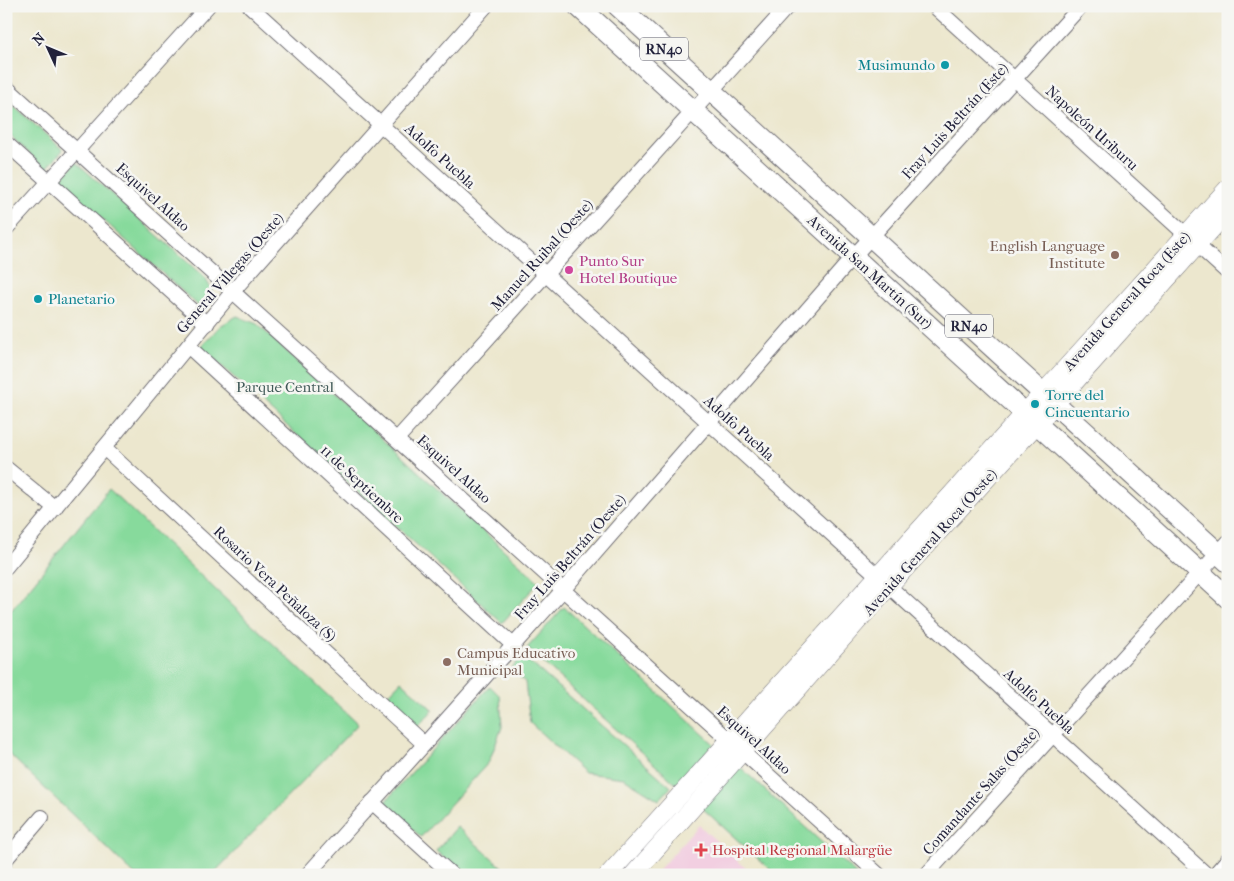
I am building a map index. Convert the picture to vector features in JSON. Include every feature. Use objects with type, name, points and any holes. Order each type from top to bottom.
[{"type":"highway","name":"Avenida San Martín (Sur)","points":[[578,6],[1228,598]]},
{"type":"highway","name":"Avenida San Martín (Sur)","points":[[618,6],[1049,399],[1224,552]]},
{"type":"main road","name":"Avenida General Roca (Este)","points":[[1192,240],[1228,188]]},
{"type":"main road","name":"Avenida General Roca (Oeste)","points":[[608,875],[736,745],[1192,240],[1228,211]]},
{"type":"main road","name":"Avenida General Roca (Oeste)","points":[[633,875],[736,745]]},
{"type":"street","points":[[6,229],[208,6]]},
{"type":"street","name":"Adolfo Puebla","points":[[250,6],[1207,875]]},
{"type":"street","name":"General Villegas (Oeste)","points":[[6,566],[234,291],[486,6]]},
{"type":"street","name":"Manuel Ruibal (Oeste)","points":[[397,439],[788,6]]},
{"type":"street","name":"Napoleón Uriburu","points":[[934,6],[1228,273]]},
{"type":"street","name":"Fray Luis Beltrán (Este)","points":[[854,257],[1081,6]]},
{"type":"street","name":"Esquivel Aldao","points":[[6,87],[879,875]]},
{"type":"street","points":[[6,143],[207,324]]},
{"type":"street","name":"Fray Luis Beltrán (Oeste)","points":[[307,875],[563,590],[854,257]]},
{"type":"street","name":"11 de Septiembre","points":[[188,346],[513,646]]},
{"type":"street","name":"Rosario Vera Peñaloza (S)","points":[[104,448],[424,744]]},
{"type":"street","points":[[6,468],[54,508]]},
{"type":"street","name":"Comandante Salas (Oeste)","points":[[926,875],[1200,573],[1224,552]]},
{"type":"street","points":[[372,802],[452,875]]},
{"type":"street","points":[[6,858],[42,817]]},
{"type":"street","points":[[1214,875],[1228,859]]},
{"type":"shaded area","name":"Hospital Regional Malargüe","points":[[699,825],[753,875],[654,875]]},
{"type":"green space","points":[[6,99],[63,150],[46,169],[6,132]]},
{"type":"green space","points":[[76,162],[205,278],[212,290],[210,301],[202,309],[59,180]]},
{"type":"green space","name":"Parque Central","points":[[237,316],[257,324],[539,582],[502,623],[201,347],[220,326]]},
{"type":"green space","points":[[109,489],[358,724],[212,875],[135,875],[6,751],[6,617]]},
{"type":"green space","points":[[564,607],[714,744],[677,785],[527,648]]},
{"type":"green space","points":[[523,656],[671,787],[659,800],[624,778],[585,773],[530,723],[525,682],[511,669]]},
{"type":"green space","points":[[401,681],[433,710],[415,729],[383,700]]},
{"type":"green space","points":[[490,686],[500,696],[502,727],[489,762],[421,837],[384,803]]},
{"type":"green space","points":[[738,765],[857,875],[776,875],[700,806]]},
{"type":"green space","points":[[457,827],[511,875],[463,875],[436,851]]},
{"type":"place","name":"Musimundo","points":[[945,65]]},
{"type":"place","name":"English Language Institute","points":[[1115,255]]},
{"type":"place","name":"Punto Sur Hotel Boutique","points":[[569,270]]},
{"type":"place","name":"Planetario","points":[[38,299]]},
{"type":"place","name":"Torre del Cincuentario","points":[[1035,404]]},
{"type":"place","name":"Campus Educativo Municipal","points":[[447,662]]},
{"type":"place","name":"Hospital Regional Malargüe","points":[[701,850]]}]
